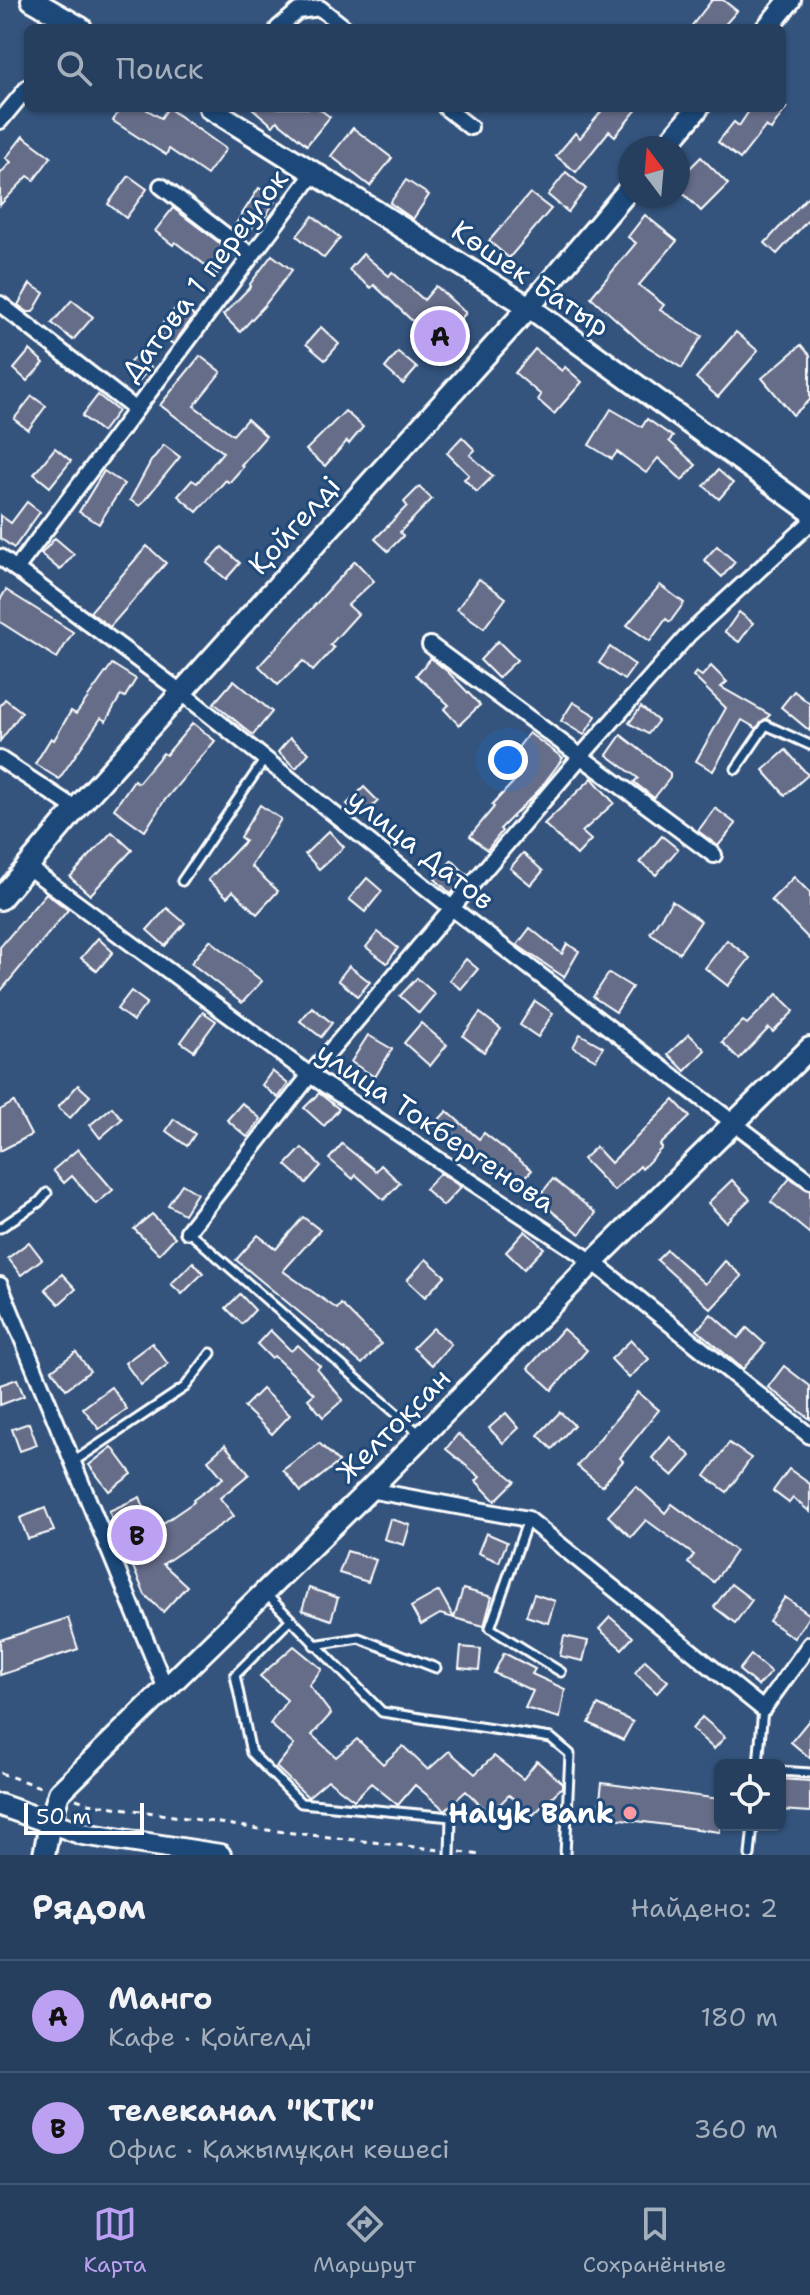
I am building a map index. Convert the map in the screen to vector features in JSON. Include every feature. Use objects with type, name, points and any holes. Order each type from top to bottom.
[{"type":"street","points":[[770,24],[790,0]]},
{"type":"street","points":[[46,3],[75,24]]},
{"type":"street","points":[[283,24],[298,11],[308,8],[320,8],[340,24]]},
{"type":"street","points":[[0,121],[24,92]]},
{"type":"street","name":"Көшек Батыр","points":[[216,112],[529,307],[810,511]]},
{"type":"street","points":[[451,112],[470,127]]},
{"type":"street","points":[[674,136],[695,112]]},
{"type":"street","name":"Датова 1 переулок","points":[[16,569],[314,173]]},
{"type":"street","points":[[161,186],[251,255]]},
{"type":"street","name":"Қойгелді","points":[[0,899],[76,809],[529,307],[618,202]]},
{"type":"street","name":"Датова 1 переулок","points":[[0,304],[135,409]]},
{"type":"street","points":[[188,1231],[310,1075],[582,755],[689,634],[810,523]]},
{"type":"street","name":"улица Датов","points":[[0,557],[181,692],[453,909],[810,1181]]},
{"type":"street","points":[[430,645],[714,855]]},
{"type":"street","points":[[0,759],[76,809]]},
{"type":"street","name":"улица Токбергенова","points":[[29,868],[310,1075],[593,1262],[810,1436]]},
{"type":"street","name":"Желтоқсан","points":[[44,1855],[59,1793],[369,1490],[593,1262],[810,1048]]},
{"type":"street","points":[[0,1285],[166,1689]]},
{"type":"street","points":[[369,1490],[528,1519],[763,1709],[810,1644]]},
{"type":"street","points":[[0,1805],[83,1834],[220,1855]]},
{"type":"lane","points":[[736,769],[766,725],[810,745]]},
{"type":"lane","points":[[182,881],[265,759]]},
{"type":"lane","points":[[0,1228],[39,1202],[47,1193]]},
{"type":"lane","points":[[188,1231],[422,1436]]},
{"type":"lane","points":[[73,1462],[185,1387],[211,1353]]},
{"type":"lane","points":[[528,1519],[490,1628],[561,1672]]},
{"type":"lane","points":[[264,1593],[382,1712],[551,1738],[570,1754],[565,1855]]},
{"type":"lane","points":[[290,1620],[235,1675],[251,1753],[301,1803],[451,1817],[450,1853]]},
{"type":"lane","points":[[314,1645],[359,1638],[436,1668]]},
{"type":"lane","points":[[759,1759],[763,1709]]},
{"type":"lane","points":[[786,1771],[810,1773]]},
{"type":"lane","points":[[750,1855],[752,1831]]},
{"type":"path","points":[[88,1803],[259,1829],[480,1855]]},
{"type":"building","points":[[712,0],[723,0],[737,11],[726,24],[693,24]]},
{"type":"building","points":[[118,112],[151,112],[161,118],[165,112],[174,112],[226,149],[207,175],[169,149],[166,155],[113,121]]},
{"type":"building","points":[[257,112],[323,112],[330,117],[307,145],[277,121],[273,126]]},
{"type":"building","points":[[601,112],[635,112],[615,136],[609,131],[576,172],[556,156],[575,133],[580,138]]},
{"type":"building","points":[[748,112],[783,112],[771,130],[766,126],[740,159],[718,142],[734,122],[739,126]]},
{"type":"building","points":[[353,128],[392,158],[370,186],[331,156]]},
{"type":"building","points":[[23,136],[51,157],[34,180],[28,176],[0,205],[0,174],[11,162],[6,158]]},
{"type":"building","points":[[701,157],[728,184],[701,211],[690,200],[690,168]]},
{"type":"building","points":[[566,172],[586,189],[568,212],[548,195]]},
{"type":"building","points":[[129,176],[147,189],[126,218],[108,204]]},
{"type":"building","points":[[406,180],[429,195],[413,219],[390,203]]},
{"type":"building","points":[[259,188],[276,199],[263,220],[259,218],[245,238],[233,228]]},
{"type":"building","points":[[530,193],[551,209],[509,258],[489,241]]},
{"type":"building","points":[[810,194],[810,218],[777,254],[765,243]]},
{"type":"building","points":[[173,208],[233,253],[217,274],[155,231]]},
{"type":"building","points":[[645,215],[677,241],[639,285],[664,305],[660,310],[702,336],[682,368],[642,343],[591,297],[636,243],[628,237]]},
{"type":"building","points":[[313,216],[340,238],[324,258],[297,236]]},
{"type":"building","points":[[363,254],[389,276],[392,272],[424,300],[436,286],[466,313],[438,345],[374,285],[371,288],[349,270]]},
{"type":"building","points":[[272,255],[292,270],[240,332],[223,315],[251,286]]},
{"type":"building","points":[[30,284],[44,293],[33,312],[18,305]]},
{"type":"building","points":[[72,300],[93,317],[73,340],[52,323]]},
{"type":"building","points":[[179,304],[194,316],[173,344],[156,331]]},
{"type":"building","points":[[321,327],[339,344],[325,360],[306,344]]},
{"type":"building","points":[[736,332],[758,351],[718,397],[696,378]]},
{"type":"building","points":[[801,345],[810,355],[810,400],[793,415],[762,378]]},
{"type":"building","points":[[535,349],[562,371],[565,367],[582,382],[554,414],[538,400],[541,395],[515,373]]},
{"type":"building","points":[[30,350],[44,363],[27,381],[14,369]]},
{"type":"building","points":[[398,352],[417,368],[403,384],[385,368]]},
{"type":"building","points":[[136,355],[151,367],[137,383],[123,371]]},
{"type":"building","points":[[200,356],[221,372],[194,406],[233,435],[247,419],[266,436],[229,483],[226,480],[197,512],[178,496],[192,480],[197,483],[223,452],[160,405]]},
{"type":"building","points":[[98,395],[118,411],[102,432],[82,416]]},
{"type":"building","points":[[32,396],[46,406],[28,430],[14,419]]},
{"type":"building","points":[[611,409],[642,427],[647,419],[673,437],[669,441],[696,465],[682,480],[658,458],[646,473],[617,452],[612,459],[589,445]]},
{"type":"building","points":[[345,411],[363,427],[325,466],[306,450]]},
{"type":"building","points":[[462,437],[475,450],[470,455],[493,476],[477,492],[464,479],[469,475],[447,453]]},
{"type":"building","points":[[164,445],[180,457],[140,506],[130,500],[151,461]]},
{"type":"building","points":[[55,448],[71,461],[50,487],[34,474]]},
{"type":"building","points":[[718,470],[733,483],[719,499],[704,486]]},
{"type":"building","points":[[104,471],[124,484],[99,524],[79,512]]},
{"type":"building","points":[[419,487],[432,499],[400,532],[403,536],[388,551],[375,539],[407,506],[404,502]]},
{"type":"building","points":[[27,502],[40,512],[14,548],[0,538],[0,515],[11,523]]},
{"type":"building","points":[[55,538],[74,554],[60,570],[41,554]]},
{"type":"building","points":[[147,546],[166,563],[110,627],[90,612]]},
{"type":"building","points":[[717,546],[735,562],[722,577],[704,560]]},
{"type":"building","points":[[222,547],[240,563],[226,579],[207,563]]},
{"type":"building","points":[[355,561],[374,581],[348,605],[358,614],[330,645],[334,648],[313,671],[303,661],[278,685],[259,666]]},
{"type":"building","points":[[479,579],[506,598],[484,628],[457,609]]},
{"type":"building","points":[[660,585],[684,603],[670,622],[666,619],[650,641],[627,625]]},
{"type":"building","points":[[6,590],[73,632],[57,658],[0,622],[0,600]]},
{"type":"building","points":[[739,612],[753,623],[739,642],[725,632]]},
{"type":"building","points":[[498,641],[517,660],[498,678],[480,660]]},
{"type":"building","points":[[610,647],[635,665],[624,680],[599,663]]},
{"type":"building","points":[[431,658],[480,705],[459,725],[444,709],[449,705],[416,675]]},
{"type":"building","points":[[112,664],[136,679],[125,697],[121,695],[106,721],[101,718],[59,779],[35,764],[71,711],[76,714]]},
{"type":"building","points":[[711,666],[727,682],[721,687],[770,715],[756,728],[742,720],[713,771],[696,761],[726,708],[693,676],[696,672],[702,676]]},
{"type":"building","points":[[234,680],[272,712],[253,735],[214,703]]},
{"type":"building","points":[[794,691],[810,704],[810,731],[781,707]]},
{"type":"building","points":[[5,699],[22,712],[0,741],[0,706]]},
{"type":"building","points":[[573,702],[596,716],[584,735],[561,721]]},
{"type":"building","points":[[641,707],[658,721],[648,734],[629,723]]},
{"type":"building","points":[[193,723],[215,741],[164,801],[145,831],[114,809],[134,780],[138,783]]},
{"type":"building","points":[[529,733],[563,758],[539,790],[500,829],[502,831],[487,850],[470,836],[494,807],[492,805],[519,776],[505,765]]},
{"type":"building","points":[[621,735],[670,773],[670,778],[654,798],[634,782],[638,778],[607,755]]},
{"type":"building","points":[[290,738],[309,753],[296,768],[278,752]]},
{"type":"building","points":[[786,750],[808,775],[785,795],[763,770]]},
{"type":"building","points":[[592,778],[614,803],[582,832],[591,840],[577,855],[544,824]]},
{"type":"building","points":[[364,787],[378,801],[361,818],[347,804]]},
{"type":"building","points":[[260,805],[281,819],[251,866],[278,891],[257,914],[233,891],[227,897],[208,880],[245,841],[240,837]]},
{"type":"building","points":[[715,808],[736,824],[718,846],[698,831]]},
{"type":"building","points":[[329,831],[344,847],[319,869],[305,854]]},
{"type":"building","points":[[112,832],[132,850],[90,895],[70,877]]},
{"type":"building","points":[[662,836],[678,849],[656,875],[640,862]]},
{"type":"building","points":[[523,853],[543,871],[531,885],[510,868]]},
{"type":"building","points":[[452,860],[467,875],[451,894],[435,879]]},
{"type":"building","points":[[794,877],[810,893],[810,940],[771,900]]},
{"type":"building","points":[[367,878],[382,891],[365,912],[349,899]]},
{"type":"building","points":[[46,893],[68,910],[0,992],[0,947]]},
{"type":"building","points":[[672,901],[701,921],[679,953],[650,933]]},
{"type":"building","points":[[167,908],[185,923],[165,946],[147,930]]},
{"type":"building","points":[[530,928],[562,954],[567,944],[579,951],[564,977],[517,945]]},
{"type":"building","points":[[378,932],[398,948],[387,963],[366,947]]},
{"type":"building","points":[[98,938],[113,952],[97,971],[81,958]]},
{"type":"building","points":[[210,940],[262,981],[242,1003],[191,963]]},
{"type":"building","points":[[727,940],[750,958],[728,986],[705,968]]},
{"type":"building","points":[[466,959],[478,969],[461,989],[449,980]]},
{"type":"building","points":[[349,966],[370,982],[358,996],[338,980]]},
{"type":"building","points":[[609,973],[632,987],[616,1012],[593,997]]},
{"type":"building","points":[[417,978],[435,994],[419,1013],[400,996]]},
{"type":"building","points":[[131,991],[147,1003],[133,1021],[117,1009]]},
{"type":"building","points":[[777,994],[794,1011],[773,1032],[769,1028],[739,1059],[722,1042],[743,1021],[747,1024]]},
{"type":"building","points":[[535,1001],[553,1013],[538,1037],[520,1025]]},
{"type":"building","points":[[312,1007],[332,1023],[321,1037],[300,1021]]},
{"type":"building","points":[[203,1012],[216,1021],[194,1051],[181,1042]]},
{"type":"building","points":[[480,1013],[501,1029],[484,1052],[463,1036]]},
{"type":"building","points":[[421,1023],[447,1045],[430,1066],[404,1043]]},
{"type":"building","points":[[580,1034],[603,1047],[596,1060],[573,1047]]},
{"type":"building","points":[[689,1034],[705,1050],[685,1071],[668,1054]]},
{"type":"building","points":[[368,1035],[392,1049],[375,1077],[351,1062]]},
{"type":"building","points":[[272,1071],[288,1084],[278,1098],[262,1085]]},
{"type":"building","points":[[78,1085],[90,1096],[70,1118],[58,1107]]},
{"type":"building","points":[[319,1093],[339,1109],[324,1126],[304,1108]]},
{"type":"building","points":[[674,1100],[690,1117],[660,1145],[662,1148],[642,1169],[640,1166],[614,1191],[583,1159],[596,1147],[611,1163]]},
{"type":"building","points":[[14,1102],[31,1135],[0,1151],[0,1110]]},
{"type":"building","points":[[242,1103],[261,1119],[247,1137],[227,1120]]},
{"type":"building","points":[[112,1107],[122,1119],[100,1138],[90,1125]]},
{"type":"building","points":[[447,1111],[479,1139],[484,1133],[532,1170],[517,1186],[453,1135],[450,1139],[434,1125]]},
{"type":"building","points":[[174,1119],[195,1134],[187,1146],[166,1131]]},
{"type":"building","points":[[342,1144],[376,1171],[381,1165],[400,1183],[384,1200],[356,1175],[353,1179],[329,1159]]},
{"type":"building","points":[[302,1148],[321,1166],[306,1183],[286,1165]]},
{"type":"building","points":[[78,1149],[113,1190],[96,1204],[72,1176],[64,1183],[53,1170]]},
{"type":"building","points":[[440,1173],[461,1187],[443,1206],[425,1189]]},
{"type":"building","points":[[790,1178],[810,1191],[810,1234],[771,1202]]},
{"type":"building","points":[[553,1179],[596,1213],[580,1234],[537,1199]]},
{"type":"building","points":[[732,1180],[750,1199],[726,1222],[708,1203]]},
{"type":"building","points":[[182,1184],[197,1193],[184,1214],[168,1205]]},
{"type":"building","points":[[152,1214],[175,1237],[159,1254],[134,1229]]},
{"type":"building","points":[[303,1217],[320,1230],[283,1271],[337,1309],[341,1304],[381,1344],[362,1364],[236,1260],[258,1235],[276,1249]]},
{"type":"building","points":[[525,1231],[544,1248],[524,1269],[506,1252]]},
{"type":"building","points":[[29,1242],[42,1259],[21,1275],[8,1258]]},
{"type":"building","points":[[667,1250],[705,1284],[725,1261],[742,1276],[711,1309],[657,1260]]},
{"type":"building","points":[[426,1259],[445,1276],[425,1297],[407,1280]]},
{"type":"building","points":[[193,1262],[203,1273],[182,1294],[171,1284]]},
{"type":"building","points":[[62,1274],[76,1289],[59,1304],[45,1289]]},
{"type":"building","points":[[240,1294],[255,1310],[242,1324],[226,1308]]},
{"type":"building","points":[[711,1314],[738,1338],[747,1328],[765,1344],[743,1369],[697,1330]]},
{"type":"building","points":[[433,1328],[451,1344],[432,1365],[413,1348]]},
{"type":"building","points":[[563,1329],[587,1350],[552,1390],[528,1368]]},
{"type":"building","points":[[270,1330],[291,1351],[298,1345],[320,1366],[317,1369],[343,1400],[323,1417],[308,1399],[314,1394],[257,1344]]},
{"type":"building","points":[[631,1340],[649,1359],[629,1378],[611,1359]]},
{"type":"building","points":[[152,1343],[168,1364],[141,1385],[125,1363]]},
{"type":"building","points":[[76,1352],[90,1371],[66,1389],[52,1370]]},
{"type":"building","points":[[784,1366],[810,1386],[810,1419],[768,1387]]},
{"type":"building","points":[[17,1379],[24,1396],[0,1405],[0,1385]]},
{"type":"building","points":[[111,1387],[127,1409],[99,1429],[83,1408]]},
{"type":"building","points":[[262,1389],[290,1415],[272,1434],[244,1407]]},
{"type":"building","points":[[638,1392],[659,1410],[602,1486],[577,1466]]},
{"type":"building","points":[[560,1412],[574,1425],[552,1449],[538,1435]]},
{"type":"building","points":[[506,1413],[519,1428],[503,1443],[489,1428]]},
{"type":"building","points":[[29,1423],[37,1445],[20,1451],[12,1429]]},
{"type":"building","points":[[458,1434],[515,1481],[495,1501],[476,1481],[480,1477],[446,1449]]},
{"type":"building","points":[[670,1437],[691,1456],[673,1476],[652,1458]]},
{"type":"building","points":[[319,1443],[339,1462],[301,1492],[283,1470]]},
{"type":"building","points":[[729,1443],[751,1458],[727,1492],[705,1476]]},
{"type":"building","points":[[225,1445],[249,1474],[220,1498],[234,1516],[163,1564],[187,1586],[163,1612],[145,1595],[109,1511],[140,1497],[153,1530],[223,1478],[208,1460]]},
{"type":"building","points":[[112,1447],[132,1474],[109,1491],[89,1465]]},
{"type":"building","points":[[789,1469],[810,1484],[810,1512],[793,1498],[789,1503],[773,1491]]},
{"type":"building","points":[[636,1486],[665,1513],[672,1504],[736,1551],[714,1582],[688,1563],[694,1555],[646,1520],[631,1537],[608,1516]]},
{"type":"building","points":[[45,1508],[54,1531],[28,1539],[20,1518]]},
{"type":"building","points":[[390,1519],[410,1525],[404,1545],[384,1539]]},
{"type":"building","points":[[486,1533],[507,1542],[499,1562],[478,1553]]},
{"type":"building","points":[[347,1551],[376,1560],[368,1582],[339,1573]]},
{"type":"building","points":[[731,1584],[752,1600],[735,1623],[714,1607]]},
{"type":"building","points":[[309,1588],[338,1598],[331,1620],[302,1610]]},
{"type":"building","points":[[463,1589],[492,1597],[484,1626],[454,1618]]},
{"type":"building","points":[[439,1591],[454,1618],[440,1614],[421,1625],[411,1607]]},
{"type":"building","points":[[534,1594],[555,1601],[548,1623],[526,1616]]},
{"type":"building","points":[[785,1597],[810,1615],[794,1638],[769,1621]]},
{"type":"building","points":[[610,1617],[633,1637],[622,1649],[599,1629]]},
{"type":"building","points":[[68,1618],[78,1649],[0,1675],[0,1640]]},
{"type":"building","points":[[564,1636],[588,1641],[583,1661],[560,1656]]},
{"type":"building","points":[[294,1646],[322,1669],[309,1685],[331,1714],[312,1735],[336,1757],[357,1739],[383,1764],[403,1746],[428,1770],[449,1751],[475,1774],[494,1756],[523,1779],[537,1761],[562,1783],[562,1787],[533,1815],[509,1795],[490,1814],[466,1791],[445,1810],[415,1785],[398,1805],[371,1783],[354,1800],[328,1780],[308,1797],[276,1767],[294,1745],[270,1724],[287,1700],[260,1676]]},
{"type":"building","points":[[461,1647],[481,1649],[479,1670],[459,1668]]},
{"type":"building","points":[[504,1653],[535,1669],[532,1674],[565,1689],[560,1718],[525,1708],[533,1691],[494,1673]]},
{"type":"building","points":[[751,1655],[771,1672],[758,1686],[739,1670]]},
{"type":"building","points":[[645,1660],[668,1681],[657,1693],[635,1673]]},
{"type":"building","points":[[598,1705],[633,1722],[623,1740],[589,1723]]},
{"type":"building","points":[[702,1717],[725,1737],[714,1749],[692,1729]]},
{"type":"building","points":[[810,1719],[810,1758],[791,1742]]},
{"type":"building","points":[[786,1779],[810,1781],[810,1812],[786,1810]]},
{"type":"building","points":[[602,1783],[714,1798],[714,1831],[720,1832],[598,1816]]},
{"type":"place","name":"Манго","points":[[440,336]]},
{"type":"place","name":"телеканал \"КТК\"","points":[[137,1535]]},
{"type":"place","name":"Halyk Bank","points":[[630,1813]]}]
